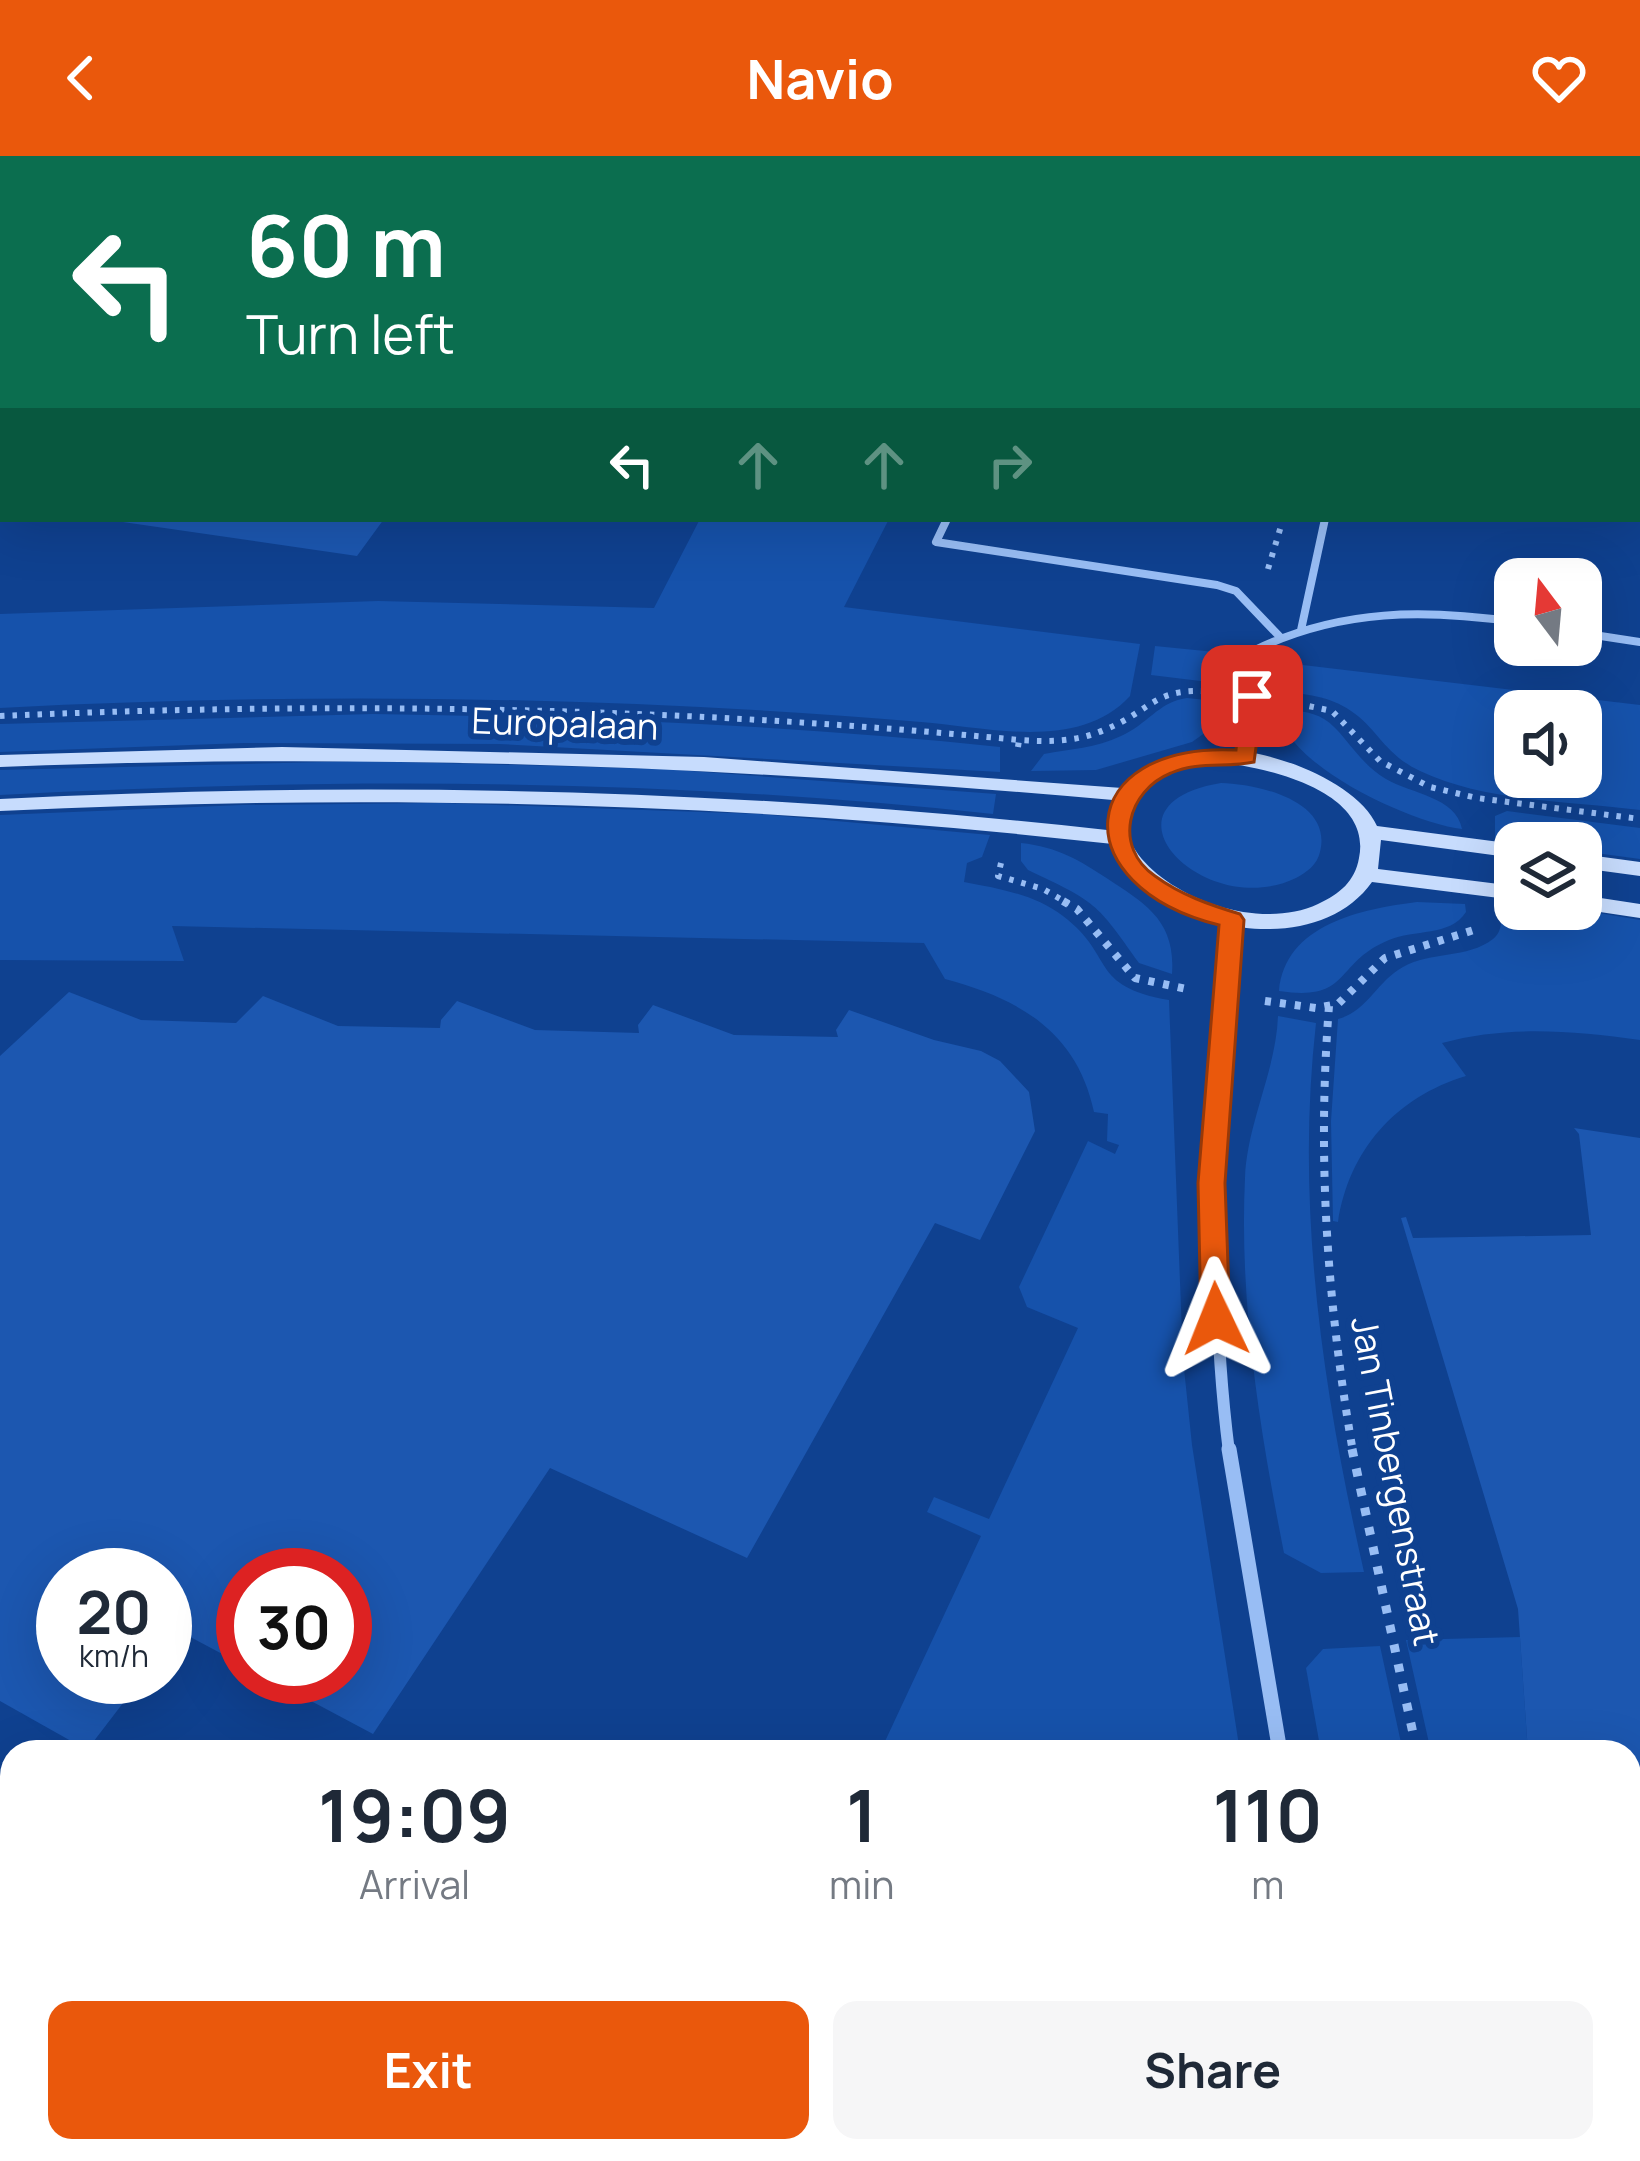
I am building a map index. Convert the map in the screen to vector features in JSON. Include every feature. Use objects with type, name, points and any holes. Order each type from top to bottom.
[{"type":"street","points":[[1246,758],[1255,658]]},
{"type":"street","name":"Europalaan","points":[[0,761],[242,752],[562,755],[878,773],[1126,795]]},
{"type":"street","points":[[1216,756],[1246,758],[1278,764],[1335,790],[1354,809],[1371,845],[1366,874],[1355,890],[1316,914],[1290,920],[1232,920],[1198,911],[1143,880],[1126,860],[1117,838],[1119,808],[1126,795],[1162,767],[1216,756]]},
{"type":"street","name":"Europalaan","points":[[0,806],[262,794],[623,797],[849,810],[1117,838]]},
{"type":"street","points":[[1367,831],[1494,848]]},
{"type":"street","points":[[1602,864],[1640,869]]},
{"type":"street","points":[[1366,874],[1494,890]]},
{"type":"street","points":[[1602,905],[1640,910]]},
{"type":"street","points":[[1232,920],[1211,1183],[1214,1285],[1228,1442],[1278,1740]]},
{"type":"lane","points":[[946,522],[936,542],[1236,591],[1281,638]]},
{"type":"lane","points":[[1301,630],[1324,522]]},
{"type":"lane","points":[[1255,658],[1257,649],[1340,619],[1433,609],[1494,619]]},
{"type":"lane","points":[[1602,636],[1640,642]]},
{"type":"path","points":[[1477,798],[1640,819]]},
{"type":"path","name":"Jan Tinbergenstraat","points":[[1329,1006],[1321,1088],[1321,1190],[1332,1344],[1357,1485],[1414,1740]]},
{"type":"shaded area","points":[[698,522],[887,522],[844,607],[1140,644],[1130,696],[1109,713],[1085,724],[1031,732],[806,713],[461,699],[0,708],[0,614],[378,601],[654,608]]},
{"type":"shaded area","points":[[1155,646],[1225,653],[1225,684],[1151,675]]},
{"type":"shaded area","points":[[1286,663],[1514,690],[1494,690],[1494,794],[1420,771],[1398,757],[1360,718],[1317,696],[1280,691]]},
{"type":"shaded area","points":[[1187,698],[1225,702],[1216,725],[1192,742],[1096,770],[1031,771],[1044,754],[1112,740],[1168,704]]},
{"type":"shaded area","points":[[1602,700],[1640,705],[1640,810],[1521,798],[1602,798]]},
{"type":"shaded area","points":[[1278,709],[1324,719],[1376,772],[1442,803],[1462,829],[1413,816],[1325,770],[1302,751]]},
{"type":"shaded area","points":[[373,714],[687,723],[922,739],[1000,747],[1000,772],[499,744],[244,743],[0,752],[0,724]]},
{"type":"shaded area","points":[[362,761],[664,769],[996,794],[993,814],[746,793],[497,784],[249,785],[0,795],[0,770]]},
{"type":"shaded area","points":[[1221,783],[1289,798],[1315,819],[1321,834],[1320,852],[1308,871],[1261,887],[1228,885],[1198,873],[1175,855],[1163,834],[1164,813],[1182,795]]},
{"type":"shaded area","points":[[439,803],[759,814],[990,835],[982,857],[967,863],[964,882],[1040,902],[1079,931],[1114,978],[1143,994],[1169,1000],[1183,1359],[1238,1740],[886,1740],[981,1536],[927,1512],[934,1497],[989,1519],[1078,1328],[1027,1307],[1019,1287],[1088,1141],[1115,1154],[1119,1145],[1107,1141],[1108,1114],[1094,1112],[1074,1060],[1041,1023],[998,997],[945,979],[924,943],[172,926],[184,961],[0,960],[0,815]]},
{"type":"shaded area","points":[[1507,811],[1593,822],[1495,822],[1495,816]]},
{"type":"shaded area","points":[[1602,823],[1640,828],[1640,859],[1602,854]]},
{"type":"shaded area","points":[[1021,843],[1077,860],[1145,905],[1169,940],[1172,974],[1139,963],[1093,906],[1028,870],[1021,861]]},
{"type":"shaded area","points":[[1417,902],[1465,904],[1466,912],[1451,925],[1371,949],[1331,986],[1302,993],[1279,991],[1284,968],[1311,935],[1373,909]]},
{"type":"shaded area","points":[[1602,914],[1640,920],[1640,1040],[1541,1031],[1442,1043],[1466,1076],[1418,1098],[1380,1130],[1353,1172],[1338,1222],[1333,1221],[1331,1121],[1338,1019],[1357,1009],[1403,967],[1472,950],[1498,930],[1602,930]]},
{"type":"shaded area","points":[[1278,1016],[1316,1023],[1309,1161],[1317,1299],[1336,1436],[1364,1572],[1321,1573],[1284,1553],[1260,1414],[1245,1273],[1245,1178]]},
{"type":"shaded area","points":[[1520,1637],[1527,1740],[1428,1740],[1406,1640]]},
{"type":"shaded area","points":[[1380,1646],[1400,1740],[1319,1740],[1306,1668],[1323,1649]]},
{"type":"building","points":[[123,522],[382,522],[357,556]]},
{"type":"building","points":[[69,992],[141,1020],[236,1023],[263,996],[338,1026],[440,1028],[457,1001],[535,1030],[639,1033],[638,1025],[653,1005],[734,1035],[838,1037],[836,1030],[849,1010],[981,1051],[1000,1061],[1029,1092],[1035,1131],[980,1240],[935,1223],[747,1558],[550,1468],[373,1734],[317,1704],[372,1704],[372,1548],[216,1548],[216,1651],[192,1638],[192,1548],[36,1548],[36,1704],[122,1704],[95,1740],[69,1740],[0,1701],[0,1056]]},
{"type":"building","points":[[1574,1128],[1640,1138],[1640,1740],[1527,1740],[1518,1609],[1401,1218],[1406,1217],[1413,1238],[1591,1235],[1579,1134]]},
{"type":"route","points":[[1216,1319],[1211,1183],[1232,920],[1168,898],[1143,880],[1126,860],[1116,823],[1126,795],[1162,767],[1216,756],[1246,758],[1252,696]]}]
